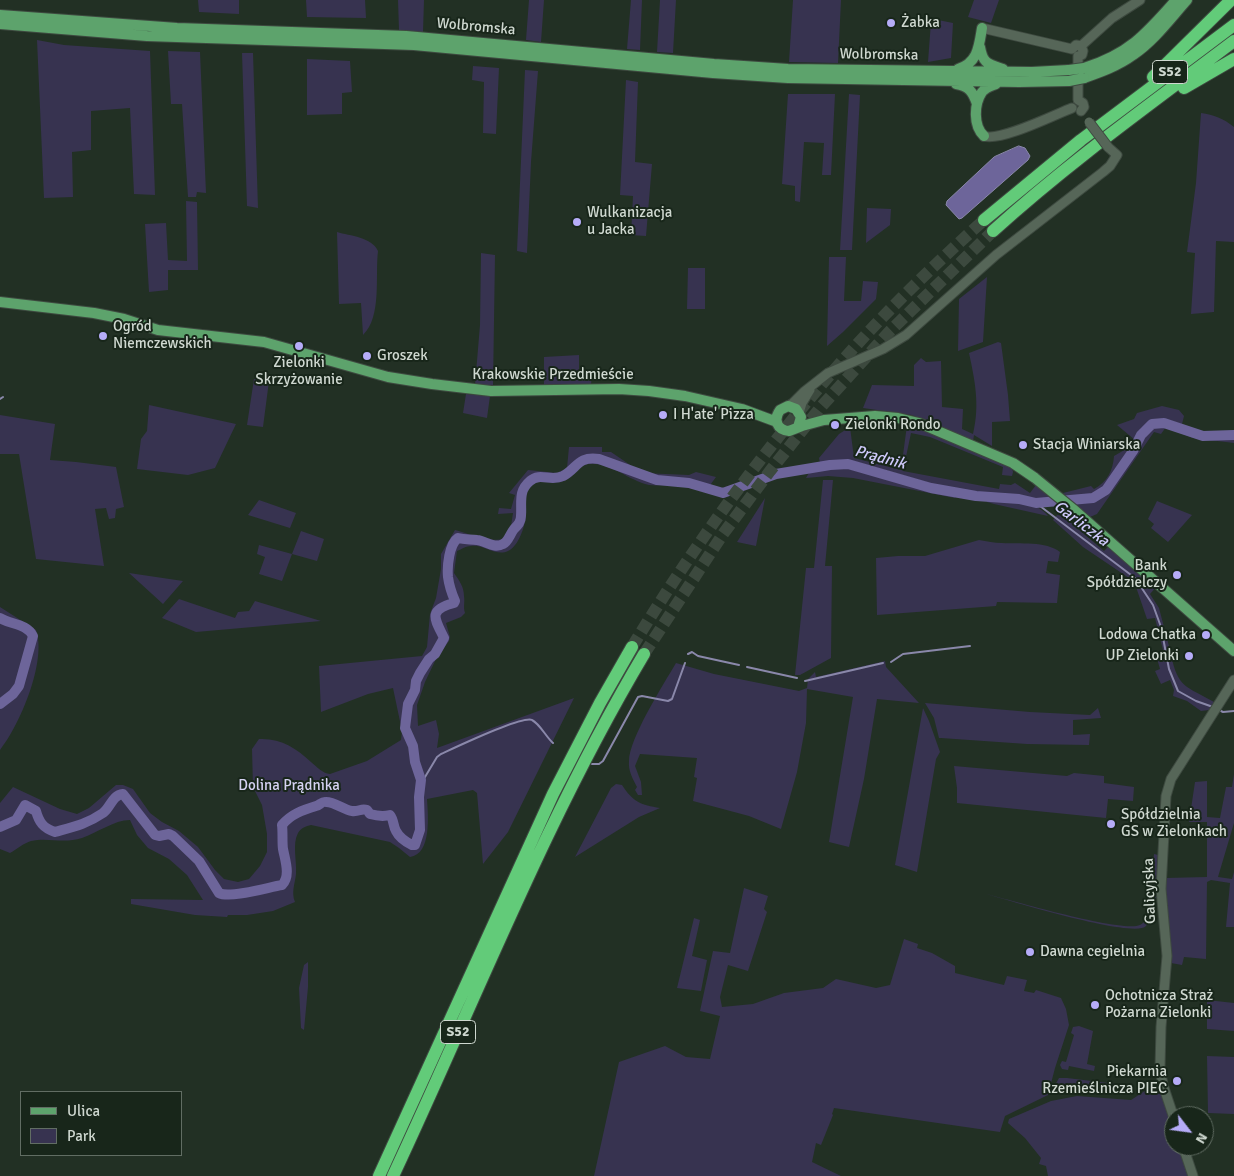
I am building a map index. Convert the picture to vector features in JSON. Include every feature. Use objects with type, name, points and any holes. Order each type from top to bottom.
[{"type":"highway","points":[[1107,120],[1231,0]]},
{"type":"highway","name":"S52","points":[[984,220],[1030,180],[1234,25]]},
{"type":"highway","name":"S52","points":[[993,231],[1040,190],[1234,41]]},
{"type":"highway","points":[[1142,110],[1234,59]]},
{"type":"highway","name":"S52","points":[[379,1176],[553,794],[632,646]]},
{"type":"highway","name":"S52","points":[[393,1176],[562,806],[609,714],[644,654]]},
{"type":"main road","points":[[936,81],[1069,81],[1135,44],[1176,0]]},
{"type":"main road","points":[[1084,73],[1110,68],[1134,55],[1159,33],[1187,0]]},
{"type":"main road","name":"Wolbromska","points":[[0,15],[168,27],[406,36],[714,64],[779,68],[1015,72],[1069,70],[1084,73]]},
{"type":"main road","name":"Wolbromska","points":[[0,24],[147,36],[414,45],[765,76],[936,81]]},
{"type":"main road","points":[[950,71],[972,62],[979,46],[982,28]]},
{"type":"main road","points":[[979,46],[986,63],[1015,72]]},
{"type":"main road","points":[[936,81],[968,88],[974,94],[977,104],[977,126],[984,136]]},
{"type":"main road","points":[[977,104],[982,92],[986,88],[1003,82]]},
{"type":"main road","name":"Krakowskie Przedmieście","points":[[0,302],[124,318],[158,330],[264,342],[388,377],[448,387],[491,391],[609,389],[649,391],[685,396],[752,412],[776,422]]},
{"type":"main road","points":[[824,420],[806,418],[794,408],[783,409],[776,416],[776,422],[780,428],[786,431],[792,431],[798,427],[824,420],[875,416],[914,421],[1013,463],[1073,509],[1234,651]]},
{"type":"main road","name":"Krakowskie Przedmieście","points":[[752,412],[774,413],[783,409]]},
{"type":"main road","points":[[798,427],[801,420],[800,414]]},
{"type":"street","points":[[982,28],[1075,53],[1083,53],[1081,46],[1106,23],[1140,0]]},
{"type":"street","points":[[1075,53],[1078,100],[1083,105],[1081,111]]},
{"type":"street","points":[[1072,108],[1073,103],[1078,100]]},
{"type":"street","points":[[1072,108],[1076,112],[1081,111]]},
{"type":"street","points":[[984,136],[991,138],[1005,135],[1072,108]]},
{"type":"street","points":[[783,409],[813,383],[834,370],[883,349],[906,335],[996,255],[1104,172],[1117,155],[1108,147],[1081,111]]},
{"type":"street","points":[[800,414],[802,403],[813,383]]},
{"type":"street","name":"Galicyjska","points":[[1170,1106],[1160,1068],[1161,1027],[1167,966],[1161,889],[1166,796],[1171,779],[1234,680]]},
{"type":"street","points":[[1187,1156],[1194,1176]]},
{"type":"green space","points":[[198,0],[239,0],[239,14],[199,12]]},
{"type":"green space","points":[[306,0],[365,0],[366,18],[307,17]]},
{"type":"green space","points":[[398,0],[424,0],[423,32],[399,30]]},
{"type":"green space","points":[[529,0],[544,0],[541,42],[526,40]]},
{"type":"green space","points":[[631,0],[642,0],[640,50],[627,49]]},
{"type":"green space","points":[[660,0],[676,0],[673,53],[657,52]]},
{"type":"green space","points":[[793,0],[841,0],[838,63],[789,62]]},
{"type":"green space","points":[[974,0],[999,0],[991,23],[968,17]]},
{"type":"green space","points":[[928,18],[953,23],[951,58],[928,62],[931,22]]},
{"type":"green space","points":[[37,40],[64,45],[150,51],[155,195],[134,194],[130,108],[91,111],[91,150],[72,152],[73,197],[44,198]]},
{"type":"green space","points":[[168,51],[200,52],[206,193],[197,192],[196,197],[188,197],[182,104],[171,104]]},
{"type":"green space","points":[[242,53],[253,53],[258,208],[247,206]]},
{"type":"green space","points":[[307,59],[350,61],[352,92],[342,93],[342,114],[307,115]]},
{"type":"green space","points":[[473,66],[499,68],[496,134],[483,133],[484,82],[472,80]]},
{"type":"green space","points":[[525,70],[538,71],[527,253],[517,251]]},
{"type":"green space","points":[[626,80],[638,82],[635,162],[652,164],[646,236],[631,235],[633,196],[620,195]]},
{"type":"green space","points":[[788,94],[835,94],[831,175],[822,175],[824,143],[804,142],[800,202],[795,201],[795,186],[782,184]]},
{"type":"green space","points":[[849,94],[860,95],[852,250],[840,250]]},
{"type":"green space","points":[[1201,113],[1218,117],[1234,127],[1234,242],[1216,241],[1214,312],[1191,314],[1195,253],[1187,252],[1196,183]]},
{"type":"green space","points":[[186,201],[197,202],[198,270],[168,270],[168,290],[149,292],[145,224],[166,223],[168,260],[187,261]]},
{"type":"green space","points":[[867,208],[891,209],[890,225],[866,243]]},
{"type":"green space","points":[[337,232],[366,240],[375,246],[378,251],[377,296],[373,318],[363,335],[361,303],[339,304]]},
{"type":"green space","points":[[481,253],[495,255],[493,386],[475,385],[480,325]]},
{"type":"green space","points":[[829,257],[846,257],[844,301],[861,301],[863,281],[878,282],[876,299],[827,346]]},
{"type":"green space","points":[[688,268],[705,268],[705,309],[687,309]]},
{"type":"green space","points":[[987,277],[983,342],[958,351],[959,299]]},
{"type":"green space","points":[[998,342],[1001,343],[1010,421],[992,422],[992,446],[974,435],[973,441],[912,415],[863,408],[872,385],[914,386],[914,365],[921,358],[926,362],[941,361],[942,407],[963,409],[962,429],[973,434],[976,403],[975,383],[969,353]]},
{"type":"green space","points":[[579,355],[579,370],[592,371],[591,385],[544,385],[544,357]]},
{"type":"green space","points":[[254,379],[269,381],[263,427],[247,425]]},
{"type":"green space","points":[[466,394],[490,396],[487,418],[463,413]]},
{"type":"green space","points":[[149,405],[236,424],[215,468],[188,475],[137,469],[141,439],[147,431]]},
{"type":"green space","points":[[1162,406],[1179,410],[1184,416],[1182,424],[1163,418],[1162,421],[1199,433],[1234,431],[1234,443],[1193,438],[1166,427],[1161,434],[1154,432],[1097,514],[1090,517],[1063,493],[1091,486],[1094,489],[1102,483],[1111,471],[1114,456],[1133,445],[1135,440],[1117,425],[1134,419],[1137,413]]},
{"type":"green space","points":[[0,415],[55,424],[50,460],[116,467],[124,507],[116,509],[115,518],[109,519],[106,508],[95,509],[104,566],[36,559],[19,454],[0,454]]},
{"type":"green space","points":[[907,425],[922,429],[1012,468],[1013,472],[1012,476],[1002,475],[1003,467],[930,437],[911,433],[903,471],[999,489],[1000,484],[1011,485],[1015,483],[1030,493],[1036,485],[1051,499],[1031,501],[947,488],[848,460],[820,463],[819,458],[839,434],[850,427],[854,458],[901,470]]},
{"type":"green space","name":"Dolina Prądnika","points":[[569,447],[602,447],[602,452],[611,452],[642,473],[689,475],[696,472],[716,477],[705,492],[675,485],[649,485],[641,483],[612,468],[596,464],[584,465],[564,481],[541,481],[530,487],[527,492],[526,512],[521,535],[515,545],[508,551],[494,552],[481,547],[471,546],[457,551],[454,573],[463,590],[465,613],[461,617],[446,623],[450,637],[449,641],[436,659],[425,682],[417,705],[418,726],[436,720],[439,734],[437,748],[574,698],[508,832],[483,864],[477,793],[473,790],[427,799],[428,824],[425,842],[417,854],[410,857],[390,842],[311,825],[304,827],[298,833],[295,842],[296,874],[293,892],[295,902],[273,911],[247,915],[228,915],[227,917],[195,915],[131,904],[131,899],[203,900],[187,875],[169,859],[148,848],[137,835],[130,820],[118,822],[75,840],[31,841],[10,853],[0,849],[0,803],[13,787],[60,809],[77,814],[89,808],[116,785],[123,785],[133,789],[150,813],[179,831],[198,847],[224,879],[238,882],[249,879],[260,866],[267,852],[267,834],[262,805],[253,787],[252,749],[259,739],[274,740],[288,745],[300,752],[320,770],[330,774],[367,761],[401,740],[402,731],[393,688],[368,694],[321,712],[319,666],[422,656],[427,647],[430,614],[436,598],[441,569],[441,554],[455,530],[493,540],[505,538],[511,526],[513,513],[498,514],[499,508],[511,509],[515,495],[509,493],[528,470],[557,473],[567,468]]},
{"type":"green space","points":[[838,466],[852,467],[918,487],[956,496],[955,498],[853,478],[828,476],[806,478],[810,471]]},
{"type":"green space","points":[[823,480],[833,480],[825,566],[832,566],[831,658],[800,675],[795,675],[806,568],[814,568]]},
{"type":"green space","points":[[765,498],[756,546],[737,542]]},
{"type":"green space","points":[[259,500],[296,513],[290,528],[248,515]]},
{"type":"green space","points":[[987,500],[1028,503],[1036,506],[1048,516],[994,504],[987,502]]},
{"type":"green space","points":[[1157,501],[1192,515],[1168,542],[1151,528],[1154,524],[1148,519]]},
{"type":"green space","points":[[1057,515],[1063,516],[1104,551],[1108,547],[1118,553],[1157,586],[1150,594],[1159,608],[1170,650],[1163,650],[1155,618],[1147,619],[1136,587],[1129,578],[1083,547],[1053,520]]},
{"type":"green space","points":[[301,531],[324,539],[317,561],[292,554]]},
{"type":"green space","points":[[979,540],[1048,546],[1060,552],[1058,562],[1048,561],[1046,573],[1060,575],[1057,603],[997,602],[996,606],[877,615],[876,558],[925,556]]},
{"type":"green space","points":[[259,545],[292,554],[282,581],[259,574],[265,557],[257,554]]},
{"type":"green space","points":[[129,573],[183,581],[163,604]]},
{"type":"green space","points":[[179,599],[235,618],[238,612],[249,611],[255,601],[321,621],[196,632],[162,618]]},
{"type":"green space","points":[[0,607],[36,630],[38,658],[30,692],[23,709],[16,725],[0,750]]},
{"type":"green space","points":[[1156,655],[1171,655],[1177,674],[1185,685],[1214,702],[1209,710],[1201,711],[1187,701],[1173,696],[1174,690],[1170,680],[1161,684],[1155,671],[1160,669]]},
{"type":"green space","points":[[885,661],[886,667],[919,703],[877,699],[864,779],[849,847],[829,842],[853,697],[807,689],[806,723],[797,772],[781,829],[749,816],[693,801],[697,778],[694,777],[697,758],[640,754],[635,766],[641,782],[642,795],[638,795],[635,790],[637,787],[629,768],[630,751],[640,726],[676,663],[714,674],[799,691],[807,688],[808,679],[815,672],[816,677]]},
{"type":"green space","points":[[925,703],[1090,715],[1098,708],[1101,718],[1073,720],[1073,735],[1090,734],[1089,745],[1027,744],[939,738],[934,718]]},
{"type":"green space","points":[[923,708],[940,752],[936,759],[917,872],[895,865]]},
{"type":"green space","points":[[954,766],[1067,776],[1074,773],[1104,776],[1104,783],[1134,787],[1133,801],[1108,799],[1106,818],[957,803]]},
{"type":"green space","points":[[1234,774],[1234,823],[1218,877],[1232,879],[1234,872],[1234,927],[1226,927],[1230,883],[1211,880],[1207,882],[1206,959],[1184,957],[1182,965],[1171,963],[1165,902],[1166,878],[1207,877],[1207,822],[1189,822],[1195,782],[1207,781],[1207,817],[1220,818],[1226,787],[1232,787]]},
{"type":"green space","points":[[616,784],[622,785],[638,802],[660,808],[639,817],[575,857],[611,788]]},
{"type":"green space","points":[[1154,854],[1158,855],[1157,892],[1154,911],[1146,926],[1137,929],[1070,917],[986,894],[1090,920],[1129,926],[1140,925],[1145,921],[1149,912]]},
{"type":"green space","points":[[744,888],[768,896],[764,909],[767,912],[748,971],[728,965],[720,997],[722,1007],[753,1004],[784,993],[823,988],[836,979],[876,988],[890,985],[904,939],[918,944],[917,948],[932,953],[955,966],[955,973],[1004,985],[1007,976],[1027,980],[1024,991],[1034,993],[1036,990],[1061,998],[1066,1009],[1069,1025],[1048,1095],[1005,1116],[1000,1132],[834,1108],[821,1145],[816,1143],[812,1162],[841,1176],[594,1176],[619,1062],[665,1046],[686,1057],[710,1059],[720,1016],[700,1011],[713,951],[730,953]]},
{"type":"green space","points":[[694,918],[700,920],[692,956],[707,960],[701,991],[677,988]]},
{"type":"green space","points":[[308,962],[304,1030],[301,1028],[299,988],[304,965]]},
{"type":"green space","points":[[1207,1000],[1234,1003],[1234,1031],[1207,1029]]},
{"type":"green space","points":[[1079,1026],[1093,1031],[1087,1064],[1095,1066],[1094,1071],[1069,1066],[1068,1070],[1062,1069],[1060,1065],[1062,1061],[1066,1062],[1074,1035],[1071,1033],[1073,1027]]},
{"type":"green space","points":[[1207,1056],[1234,1057],[1234,1114],[1214,1113],[1214,1106],[1208,1106]]},
{"type":"green space","points":[[1059,1078],[1133,1086],[1130,1093],[1076,1089],[1058,1093],[1054,1091],[1054,1087]]},
{"type":"green space","points":[[1157,1083],[1165,1106],[1164,1156],[1182,1156],[1189,1176],[1048,1176],[1046,1166],[1039,1164],[1041,1158],[1025,1138],[1008,1123],[1009,1119],[1051,1101],[1077,1096],[1131,1100]]},
{"type":"shaded area","points":[[1019,146],[1025,148],[1030,156],[1028,160],[959,219],[946,205],[947,201],[994,157]]},
{"type":"waterway","name":"Prądnik","points":[[0,827],[16,820],[25,805],[36,811],[40,821],[55,832],[80,825],[97,817],[106,811],[116,797],[123,794],[155,835],[169,834],[173,836],[199,861],[219,893],[232,895],[282,885],[287,873],[282,825],[293,815],[323,802],[333,803],[352,811],[367,810],[370,814],[390,815],[399,835],[407,842],[415,845],[420,830],[419,797],[421,780],[415,762],[413,746],[405,728],[408,704],[415,690],[416,681],[444,638],[436,620],[437,612],[455,601],[448,580],[448,562],[452,545],[458,538],[477,540],[496,546],[505,543],[519,523],[521,497],[526,485],[538,477],[559,478],[586,459],[599,459],[657,480],[689,483],[723,493],[776,474],[848,464],[931,488],[976,496],[1019,499],[1036,503],[1093,498],[1106,490],[1133,451],[1141,435],[1152,424],[1164,423],[1203,436],[1234,435]]},
{"type":"waterway","name":"Garliczka","points":[[1036,503],[1135,578],[1153,605],[1161,627],[1169,669],[1178,691],[1196,701],[1213,707]]},
{"type":"waterway","points":[[0,618],[22,626],[33,636],[19,686],[13,694],[0,704]]},
{"type":"waterway","points":[[891,662],[903,654],[970,646]]},
{"type":"waterway","points":[[688,654],[692,652],[698,656],[739,665]]},
{"type":"waterway","points":[[592,764],[599,764],[603,761],[638,697],[642,696],[668,701],[672,699],[685,663]]},
{"type":"waterway","points":[[805,681],[883,663]]},
{"type":"waterway","points":[[747,667],[797,678]]},
{"type":"waterway","name":"Garliczka","points":[[1219,710],[1223,712],[1234,711]]},
{"type":"waterway","points":[[422,782],[437,757],[441,754],[516,722],[532,720],[538,724],[553,743]]},
{"type":"tunnel","points":[[632,647],[703,538],[780,434],[853,348],[889,310],[984,220]]},
{"type":"tunnel","points":[[644,654],[723,534],[820,408],[889,332],[993,231]]},
{"type":"place","name":"Żabka","points":[[891,23]]},
{"type":"place","name":"Wulkanizacja u Jacka","points":[[577,222]]},
{"type":"place","name":"Ogród Niemczewskich","points":[[103,336]]},
{"type":"place","name":"Zielonki Skrzyżowanie","points":[[299,346]]},
{"type":"place","name":"Groszek","points":[[367,356]]},
{"type":"place","name":"I H'ate' Pizza","points":[[663,415]]},
{"type":"place","name":"Zielonki Rondo","points":[[835,425]]},
{"type":"place","name":"Stacja Winiarska","points":[[1023,445]]},
{"type":"place","name":"Bank Spółdzielczy","points":[[1177,575]]},
{"type":"place","name":"Lodowa Chatka","points":[[1206,635]]},
{"type":"place","name":"UP Zielonki","points":[[1189,656]]},
{"type":"place","name":"Spółdzielnia GS w Zielonkach","points":[[1111,824]]},
{"type":"place","name":"Dawna cegielnia","points":[[1030,952]]},
{"type":"place","name":"Ochotnicza Straż Pożarna Zielonki","points":[[1095,1005]]},
{"type":"place","name":"Piekarnia Rzemieślnicza PIEC","points":[[1177,1081]]}]
